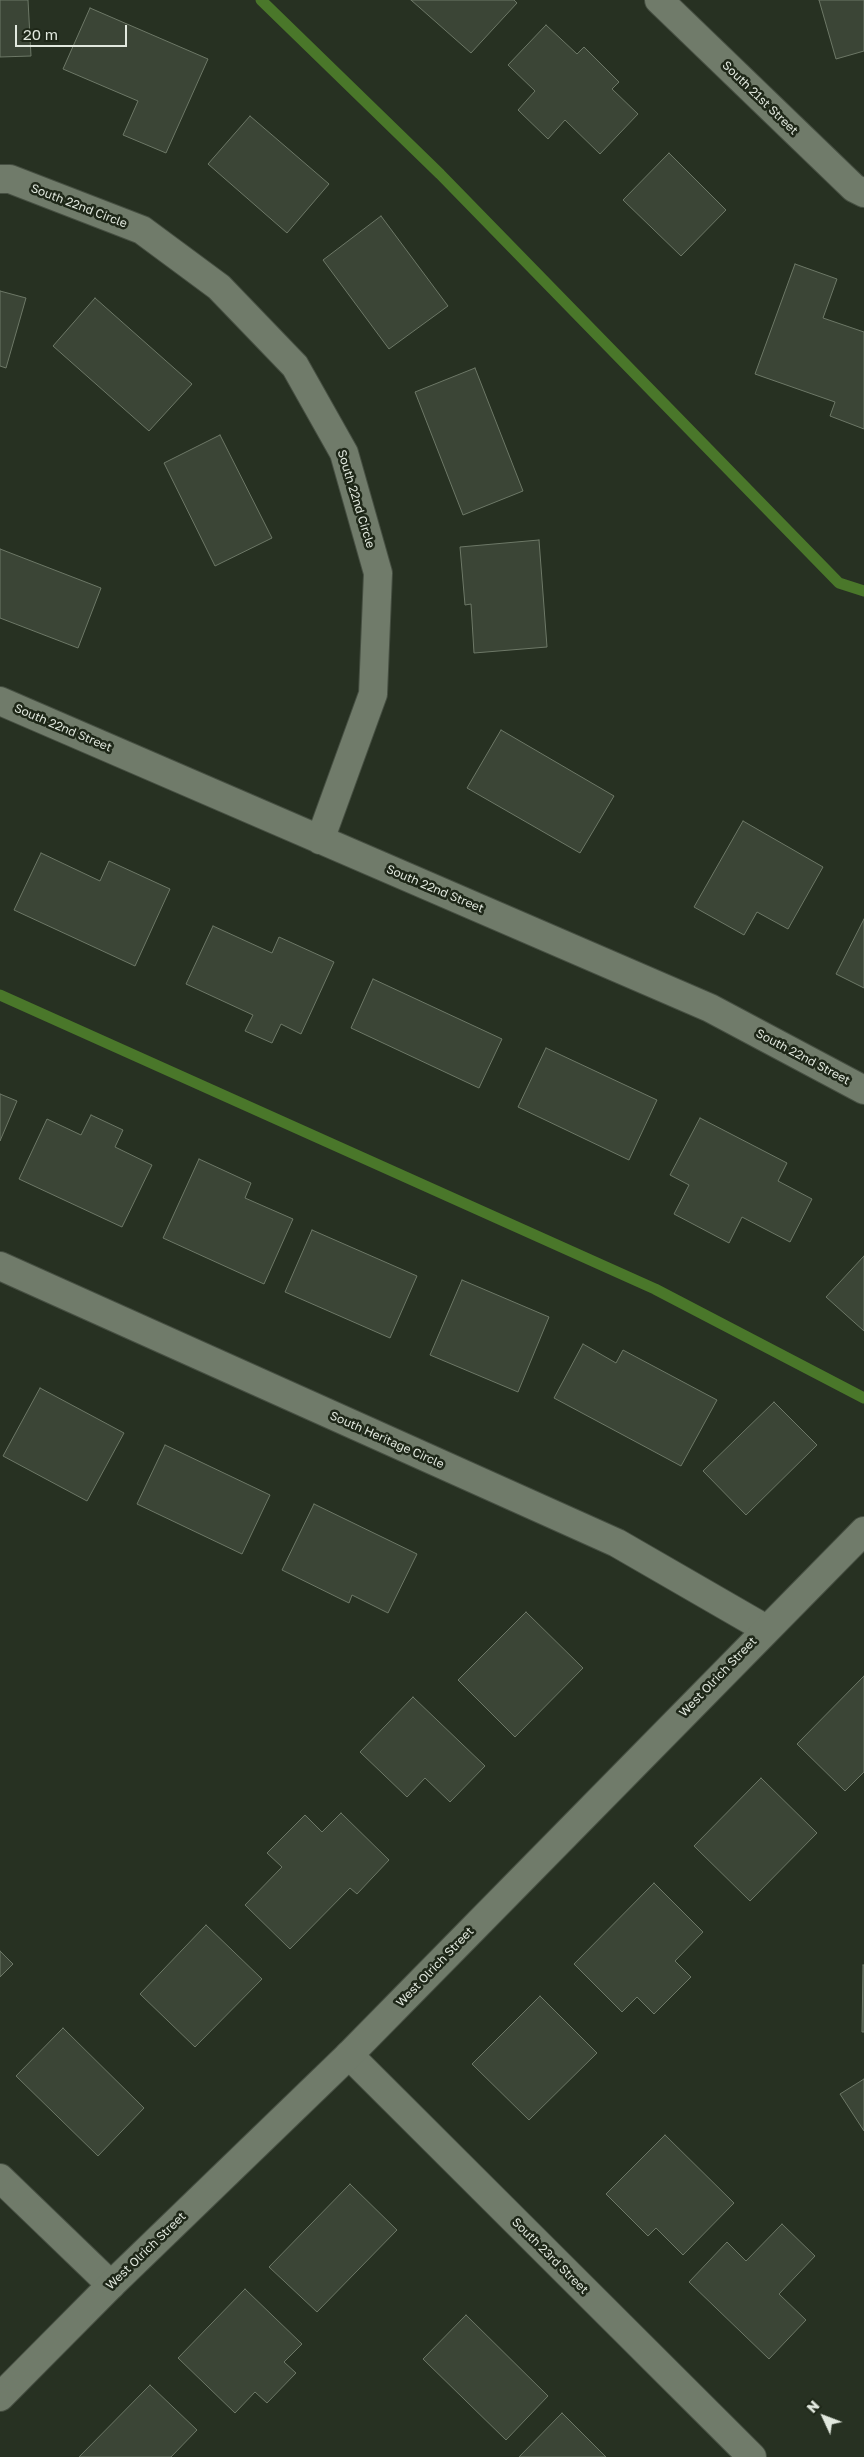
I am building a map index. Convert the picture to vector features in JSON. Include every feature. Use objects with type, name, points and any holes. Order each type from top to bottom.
[{"type":"street","name":"South 21st Street","points":[[659,0],[854,188],[864,192]]},
{"type":"street","name":"South 22nd Circle","points":[[0,179],[10,179],[142,230],[219,287],[295,366],[344,453],[378,573],[373,694],[320,840]]},
{"type":"street","name":"South 22nd Street","points":[[0,701],[710,1008],[864,1090]]},
{"type":"street","name":"South Heritage Circle","points":[[0,1266],[617,1542],[766,1629]]},
{"type":"street","name":"West Olrich Street","points":[[0,2397],[111,2285],[349,2055],[864,1531]]},
{"type":"street","name":"South 23rd Street","points":[[349,2055],[752,2457]]},
{"type":"street","points":[[0,2178],[111,2285]]},
{"type":"building","points":[[0,0],[28,0],[31,56],[0,57]]},
{"type":"building","points":[[411,0],[514,0],[517,3],[471,53]]},
{"type":"building","points":[[819,0],[864,0],[864,51],[836,59]]},
{"type":"building","points":[[90,8],[208,59],[166,153],[123,135],[138,101],[63,69]]},
{"type":"building","points":[[546,25],[577,54],[584,47],[619,82],[612,89],[638,114],[600,154],[565,120],[548,139],[518,110],[535,91],[508,65]]},
{"type":"building","points":[[250,116],[329,184],[287,233],[208,164]]},
{"type":"building","points":[[669,153],[726,210],[681,256],[623,200]]},
{"type":"building","points":[[381,216],[448,306],[389,349],[323,260]]},
{"type":"building","points":[[795,264],[837,279],[823,318],[864,332],[864,429],[830,416],[835,402],[755,374]]},
{"type":"building","points":[[0,291],[26,298],[6,368],[0,366]]},
{"type":"building","points":[[95,298],[192,384],[149,431],[53,346]]},
{"type":"building","points":[[475,368],[523,491],[463,515],[415,392]]},
{"type":"building","points":[[220,435],[272,538],[215,566],[164,463]]},
{"type":"building","points":[[539,540],[547,647],[474,653],[471,604],[465,605],[460,547]]},
{"type":"building","points":[[0,549],[101,588],[78,648],[0,618]]},
{"type":"building","points":[[501,730],[614,796],[580,853],[467,788]]},
{"type":"building","points":[[743,821],[823,867],[788,929],[757,912],[744,935],[694,907]]},
{"type":"building","points":[[41,853],[100,881],[109,861],[170,889],[135,966],[14,910]]},
{"type":"building","points":[[864,919],[864,988],[836,974]]},
{"type":"building","points":[[213,926],[272,953],[279,937],[334,962],[301,1034],[281,1024],[272,1043],[245,1031],[253,1015],[186,984]]},
{"type":"building","points":[[373,979],[502,1039],[479,1088],[351,1028]]},
{"type":"building","points":[[546,1048],[657,1100],[629,1160],[518,1107]]},
{"type":"building","points":[[0,1094],[17,1101],[0,1141]]},
{"type":"building","points":[[91,1115],[123,1130],[115,1147],[152,1165],[122,1227],[19,1179],[47,1119],[81,1135]]},
{"type":"building","points":[[700,1118],[787,1163],[778,1181],[812,1199],[790,1242],[742,1217],[729,1243],[674,1214],[689,1185],[670,1175]]},
{"type":"building","points":[[199,1159],[251,1183],[245,1198],[293,1219],[264,1284],[163,1238]]},
{"type":"building","points":[[312,1230],[417,1276],[390,1338],[285,1292]]},
{"type":"building","points":[[864,1256],[864,1331],[826,1297]]},
{"type":"building","points":[[462,1280],[549,1317],[518,1392],[430,1355]]},
{"type":"building","points":[[583,1344],[616,1363],[623,1350],[717,1400],[681,1466],[554,1398]]},
{"type":"building","points":[[40,1388],[124,1433],[87,1501],[3,1456]]},
{"type":"building","points":[[774,1402],[817,1445],[746,1515],[703,1471]]},
{"type":"building","points":[[165,1445],[270,1495],[242,1554],[137,1504]]},
{"type":"building","points":[[314,1504],[417,1554],[388,1613],[352,1595],[349,1603],[282,1570]]},
{"type":"building","points":[[526,1612],[583,1668],[515,1737],[458,1680]]},
{"type":"building","points":[[864,1676],[864,1772],[845,1791],[797,1744]]},
{"type":"building","points":[[413,1697],[485,1766],[450,1802],[425,1778],[407,1797],[360,1752]]},
{"type":"building","points":[[761,1778],[817,1833],[750,1901],[694,1846]]},
{"type":"building","points":[[341,1813],[389,1860],[357,1894],[350,1888],[290,1949],[245,1905],[282,1867],[267,1853],[305,1815],[322,1832]]},
{"type":"building","points":[[654,1883],[703,1932],[675,1961],[691,1977],[654,2014],[637,1997],[622,2012],[574,1964]]},
{"type":"building","points":[[206,1925],[262,1979],[195,2047],[140,1994]]},
{"type":"building","points":[[0,1951],[13,1964],[0,1977]]},
{"type":"building","points":[[863,1965],[864,2032],[862,2032]]},
{"type":"building","points":[[540,1996],[597,2053],[529,2120],[472,2064]]},
{"type":"building","points":[[63,2028],[144,2108],[98,2156],[16,2076]]},
{"type":"building","points":[[864,2079],[864,2131],[840,2094]]},
{"type":"building","points":[[665,2135],[734,2203],[683,2255],[656,2228],[648,2236],[606,2194]]},
{"type":"building","points":[[350,2184],[397,2230],[317,2312],[269,2267]]},
{"type":"building","points":[[782,2224],[815,2256],[779,2294],[806,2320],[769,2359],[689,2282],[727,2242],[746,2261]]},
{"type":"building","points":[[245,2289],[302,2344],[284,2362],[296,2373],[267,2403],[255,2392],[235,2413],[178,2358]]},
{"type":"building","points":[[466,2315],[548,2396],[506,2440],[423,2359]]},
{"type":"building","points":[[150,2385],[197,2430],[171,2457],[79,2457]]},
{"type":"building","points":[[562,2413],[606,2457],[519,2457]]},
{"type":"waterway","points":[[261,0],[440,174],[839,583],[864,591]]},
{"type":"waterway","points":[[0,995],[655,1289],[864,1398]]}]
